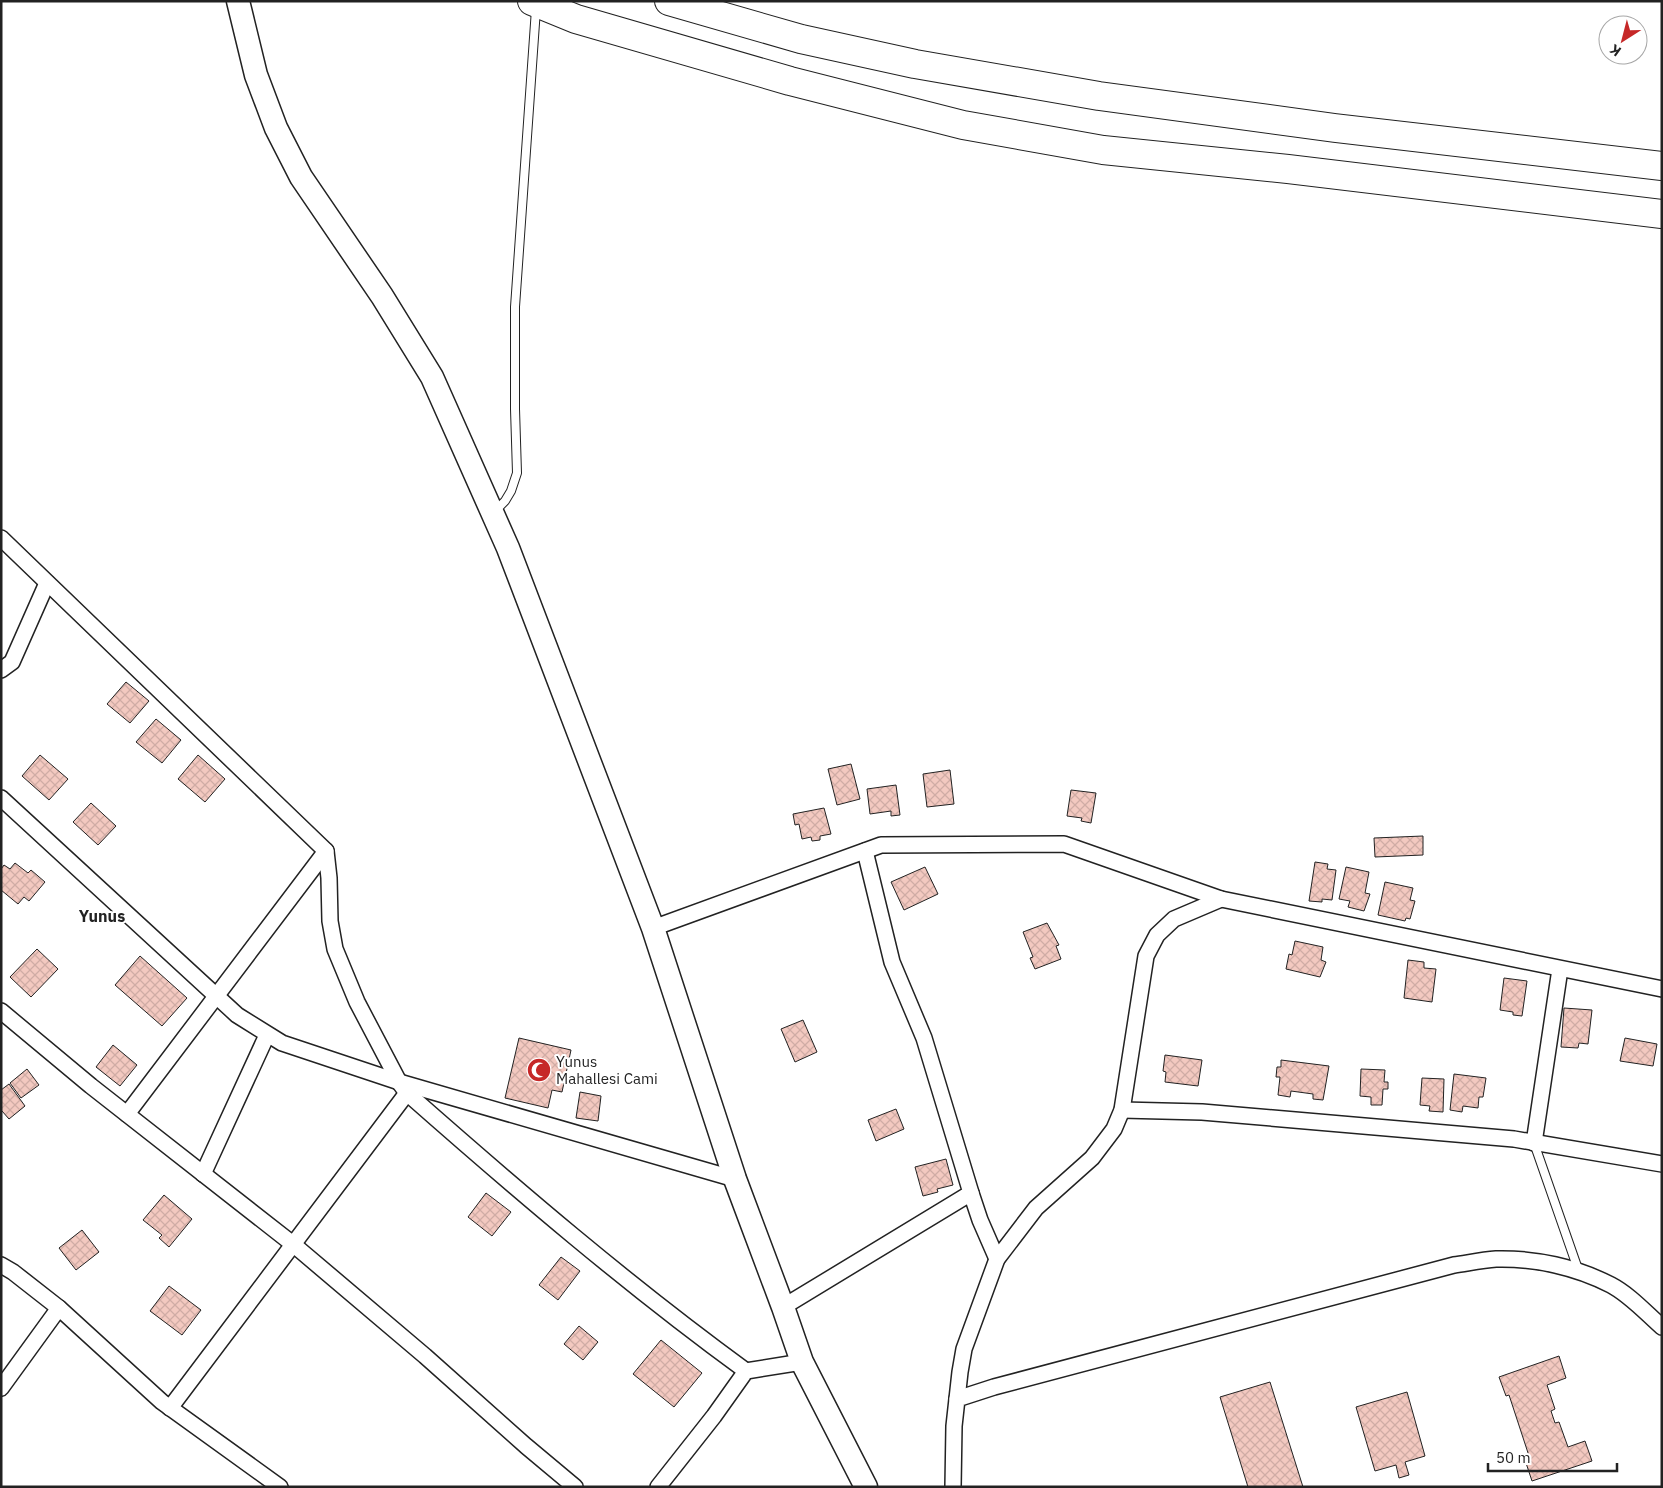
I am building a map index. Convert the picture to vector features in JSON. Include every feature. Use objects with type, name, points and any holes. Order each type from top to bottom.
[{"type":"highway","points":[[670,1],[801,39],[915,64],[1099,96],[1335,128],[1662,166]]},
{"type":"highway","points":[[536,2],[576,19],[790,81],[962,125],[1103,150],[1288,169],[1662,214]]},
{"type":"street","points":[[238,1],[256,75],[276,128],[301,177],[382,296],[432,377],[508,548],[653,928],[735,1179],[802,1362],[866,1487]]},
{"type":"street","points":[[1,538],[326,851],[330,921],[335,949],[356,1002],[403,1088],[478,1156],[582,1243],[677,1321],[746,1371],[802,1362]]},
{"type":"street","points":[[1,670],[12,662],[47,583]]},
{"type":"street","points":[[1,798],[237,1015],[282,1043],[403,1088],[735,1179]]},
{"type":"street","points":[[653,928],[880,845],[1064,844],[1221,899],[1662,989]]},
{"type":"street","points":[[127,1114],[326,851]]},
{"type":"street","points":[[865,851],[892,962],[924,1038],[971,1193],[980,1220],[997,1259]]},
{"type":"street","points":[[953,1487],[954,1426],[964,1349],[997,1259],[1036,1208],[1092,1158],[1114,1129],[1122,1110],[1146,956],[1157,935],[1174,919],[1221,899]]},
{"type":"street","points":[[1534,1144],[1560,969]]},
{"type":"street","points":[[1,1011],[127,1114],[294,1245],[575,1487]]},
{"type":"street","points":[[203,1174],[267,1035]]},
{"type":"street","points":[[170,1408],[294,1245],[403,1088]]},
{"type":"street","points":[[1122,1110],[1202,1112],[1514,1139],[1534,1144],[1662,1164]]},
{"type":"street","points":[[783,1307],[971,1193]]},
{"type":"street","points":[[957,1399],[1003,1384],[1454,1265],[1495,1259],[1541,1262],[1579,1272],[1612,1286],[1636,1303],[1662,1327]]},
{"type":"street","points":[[1,1264],[59,1308],[170,1408],[280,1487]]},
{"type":"street","points":[[1,1388],[59,1308]]},
{"type":"street","points":[[658,1487],[714,1416],[746,1371]]},
{"type":"lane","points":[[493,514],[511,491],[517,473],[514,372],[515,297],[536,2]]},
{"type":"lane","points":[[1534,1144],[1579,1272]]},
{"type":"building","points":[[126,682],[149,701],[130,723],[107,704]]},
{"type":"building","points":[[156,719],[181,740],[162,763],[136,742]]},
{"type":"building","points":[[40,755],[68,779],[49,800],[22,776]]},
{"type":"building","points":[[198,755],[225,779],[205,802],[178,779]]},
{"type":"building","points":[[851,764],[860,799],[837,805],[828,769]]},
{"type":"building","points":[[950,770],[954,804],[927,807],[923,774]]},
{"type":"building","points":[[896,785],[900,815],[891,816],[891,811],[870,814],[867,789]]},
{"type":"building","points":[[1071,790],[1096,793],[1091,823],[1081,821],[1082,818],[1067,816]]},
{"type":"building","points":[[91,803],[116,826],[98,845],[73,822]]},
{"type":"building","points":[[824,808],[831,834],[820,836],[820,840],[812,841],[811,837],[802,839],[799,824],[795,825],[793,814]]},
{"type":"building","points":[[1423,836],[1423,855],[1375,857],[1374,838]]},
{"type":"building","points":[[1315,862],[1328,864],[1327,869],[1336,870],[1332,900],[1322,899],[1322,902],[1309,901]]},
{"type":"building","points":[[15,863],[28,873],[31,870],[45,882],[29,901],[24,897],[18,904],[1,890],[1,869],[4,865],[10,869]]},
{"type":"building","points":[[925,867],[938,894],[904,910],[891,882]]},
{"type":"building","points":[[1346,867],[1369,872],[1365,893],[1370,894],[1364,911],[1348,907],[1350,901],[1339,899]]},
{"type":"building","points":[[1385,882],[1413,888],[1410,900],[1415,901],[1410,919],[1406,918],[1405,921],[1378,915]]},
{"type":"building","points":[[1047,923],[1059,945],[1056,946],[1061,959],[1035,969],[1030,958],[1033,957],[1023,932]]},
{"type":"building","points":[[1295,941],[1323,947],[1321,960],[1326,962],[1320,977],[1286,969],[1289,954],[1292,955]]},
{"type":"building","points":[[37,949],[58,969],[31,997],[10,977]]},
{"type":"building","points":[[140,956],[187,998],[162,1026],[115,985]]},
{"type":"building","points":[[1408,960],[1424,962],[1424,968],[1436,969],[1432,1002],[1404,998]]},
{"type":"building","points":[[1504,978],[1527,981],[1522,1016],[1500,1010]]},
{"type":"building","points":[[1564,1008],[1592,1010],[1588,1044],[1579,1043],[1578,1048],[1561,1047]]},
{"type":"building","points":[[803,1020],[817,1052],[795,1062],[781,1029]]},
{"type":"building","name":"Yunus Mahallesi Cami","points":[[519,1038],[571,1050],[562,1092],[552,1090],[548,1108],[505,1098]]},
{"type":"building","points":[[1625,1038],[1657,1044],[1653,1066],[1620,1061]]},
{"type":"building","points":[[113,1045],[137,1065],[120,1086],[96,1067]]},
{"type":"building","points":[[1165,1055],[1202,1060],[1198,1086],[1165,1082],[1166,1072],[1163,1071]]},
{"type":"building","points":[[1281,1060],[1329,1066],[1323,1100],[1313,1099],[1313,1094],[1291,1091],[1290,1097],[1278,1095],[1280,1077],[1276,1077],[1277,1067],[1281,1067]]},
{"type":"building","points":[[27,1069],[39,1085],[21,1098],[10,1083]]},
{"type":"building","points":[[1361,1069],[1385,1070],[1384,1082],[1388,1082],[1388,1089],[1383,1089],[1382,1105],[1371,1105],[1371,1097],[1360,1096]]},
{"type":"building","points":[[1454,1074],[1486,1078],[1483,1097],[1479,1097],[1478,1108],[1463,1106],[1462,1112],[1450,1110]]},
{"type":"building","points":[[1422,1078],[1444,1079],[1443,1112],[1429,1111],[1430,1106],[1420,1105]]},
{"type":"building","points":[[9,1084],[25,1106],[9,1119],[1,1112],[1,1090]]},
{"type":"building","points":[[580,1092],[601,1096],[598,1121],[576,1118]]},
{"type":"building","points":[[896,1109],[904,1129],[876,1141],[868,1120]]},
{"type":"building","points":[[946,1159],[953,1185],[937,1189],[938,1192],[923,1196],[915,1167]]},
{"type":"building","points":[[486,1193],[511,1212],[492,1236],[468,1217]]},
{"type":"building","points":[[164,1195],[192,1219],[169,1247],[159,1238],[162,1235],[143,1220]]},
{"type":"building","points":[[82,1230],[99,1252],[76,1270],[59,1248]]},
{"type":"building","points":[[561,1257],[580,1271],[558,1300],[539,1285]]},
{"type":"building","points":[[169,1286],[201,1310],[182,1335],[150,1311]]},
{"type":"building","points":[[579,1326],[598,1342],[583,1360],[564,1344]]},
{"type":"building","points":[[661,1340],[702,1373],[674,1407],[633,1374]]},
{"type":"building","points":[[1559,1356],[1566,1378],[1547,1385],[1555,1409],[1551,1411],[1555,1423],[1559,1422],[1568,1447],[1585,1441],[1592,1461],[1532,1481],[1525,1460],[1530,1459],[1509,1395],[1506,1396],[1499,1377]]},
{"type":"building","points":[[1270,1382],[1303,1487],[1248,1487],[1220,1397]]},
{"type":"building","points":[[1407,1392],[1425,1456],[1405,1462],[1409,1475],[1399,1478],[1396,1465],[1375,1471],[1356,1407]]},
{"type":"place","name":"Yunus Mahallesi Cami","points":[[539,1070]]},
{"type":"district","name":"Yunus","points":[[102,916]]}]
